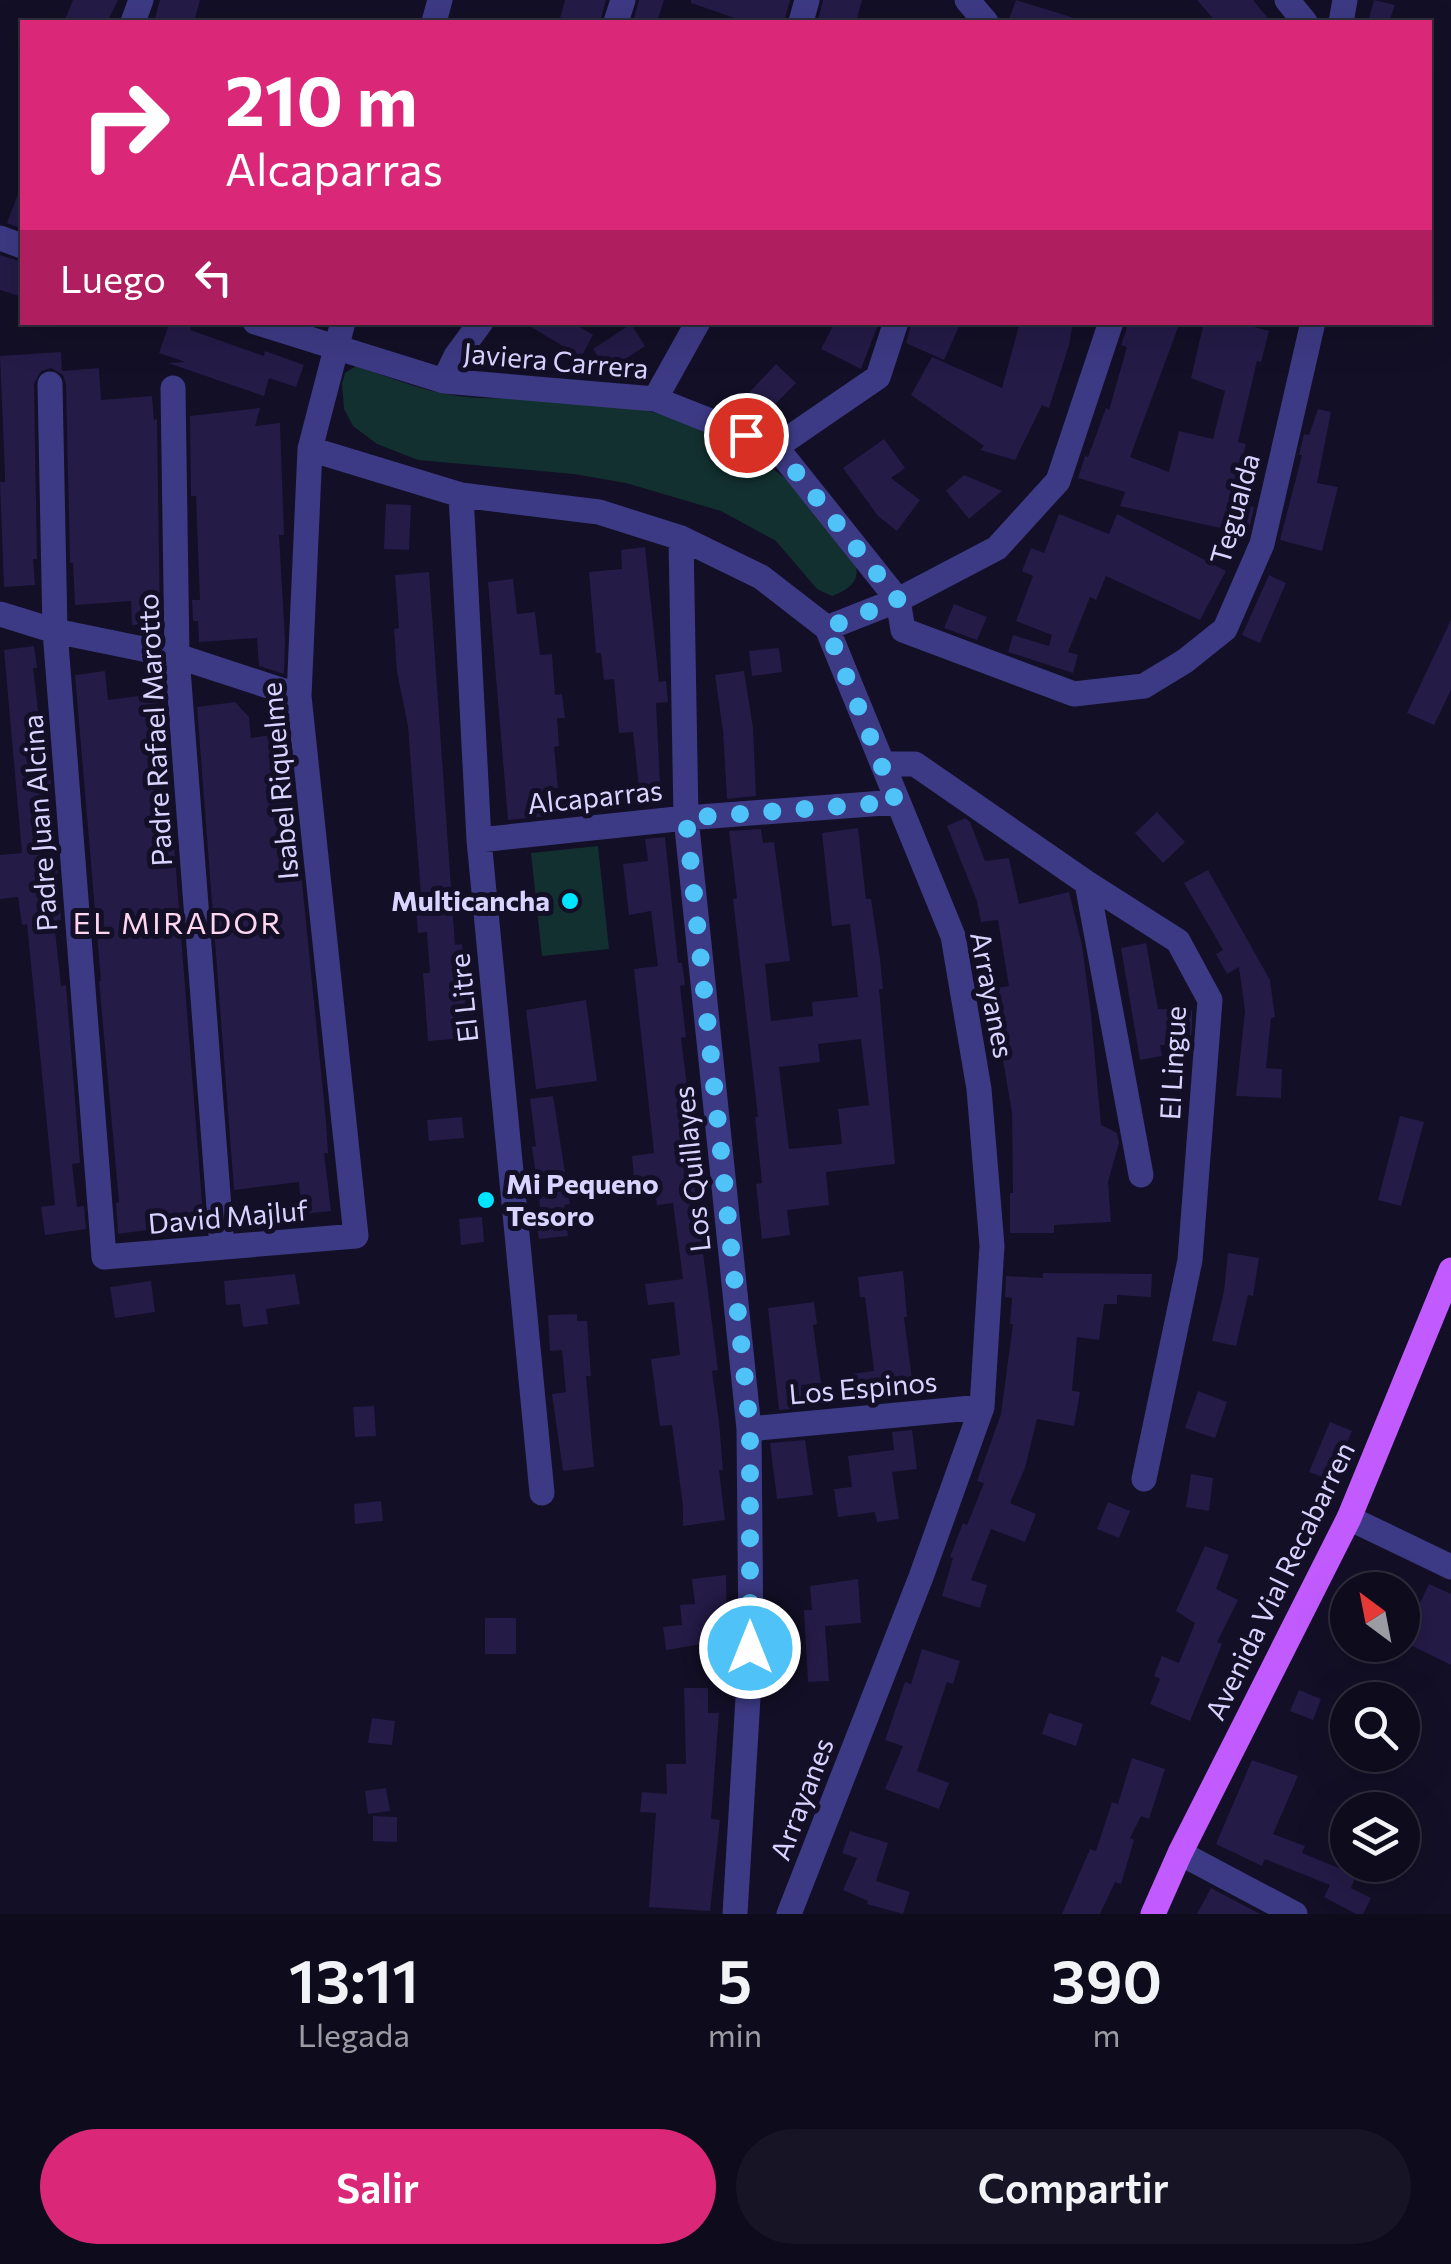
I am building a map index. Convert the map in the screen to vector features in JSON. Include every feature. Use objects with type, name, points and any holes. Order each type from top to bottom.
[{"type":"main road","name":"Avenida Vial Recabarren","points":[[1153,1914],[1349,1518],[1451,1270]]},
{"type":"street","points":[[967,0],[984,20]]},
{"type":"street","points":[[1286,0],[1303,20]]},
{"type":"street","name":"Javiera Carrera","points":[[264,325],[444,381],[655,399],[776,447],[898,600]]},
{"type":"street","name":"Isabel Riquelme","points":[[341,325],[310,449],[298,696],[356,1236]]},
{"type":"street","points":[[444,381],[456,356],[480,325]]},
{"type":"street","points":[[655,399],[696,325]]},
{"type":"street","points":[[776,447],[878,378],[895,325]]},
{"type":"street","points":[[827,628],[898,600],[997,548],[1058,481],[1110,325]]},
{"type":"street","name":"Tegualda","points":[[898,600],[902,630],[1074,694],[1144,686],[1185,661],[1225,629],[1262,544],[1312,325]]},
{"type":"street","name":"Padre Juan Alcina","points":[[50,384],[55,631],[104,1257]]},
{"type":"street","name":"Padre Rafael Marotto","points":[[173,388],[177,656],[222,1247]]},
{"type":"street","name":"Arrayanes","points":[[310,449],[462,495],[599,512],[681,538],[761,577],[827,628],[953,936],[979,1089],[992,1246],[982,1407],[921,1576],[789,1914]]},
{"type":"street","name":"El Litre","points":[[462,495],[479,840],[542,1493]]},
{"type":"street","name":"Los Quillayes","points":[[681,538],[686,818],[750,1428],[750,1648],[735,1914]]},
{"type":"street","points":[[0,614],[55,631],[177,656],[298,696]]},
{"type":"street","name":"El Lingue","points":[[884,764],[914,764],[1178,942],[1210,1000],[1190,1260],[1144,1479]]},
{"type":"street","name":"Alcaparras","points":[[479,840],[686,818],[896,802]]},
{"type":"street","points":[[1087,883],[1141,1175]]},
{"type":"street","name":"David Majluf","points":[[104,1257],[356,1236]]},
{"type":"street","name":"Los Espinos","points":[[750,1428],[982,1407]]},
{"type":"street","points":[[1349,1518],[1451,1567]]},
{"type":"street","points":[[1180,1853],[1295,1914]]},
{"type":"green space","points":[[356,366],[444,394],[618,405],[698,427],[752,455],[801,492],[846,547],[855,564],[856,578],[844,591],[832,596],[817,589],[776,541],[721,511],[626,483],[574,474],[418,460],[377,444],[353,426],[344,409],[345,373]]},
{"type":"green space","name":"Multicancha","points":[[598,846],[609,949],[542,956],[531,853]]},
{"type":"building","points":[[73,0],[118,0],[108,20],[65,20]]},
{"type":"building","points":[[160,0],[200,0],[195,20],[155,20]]},
{"type":"building","points":[[565,0],[606,0],[601,20],[560,20]]},
{"type":"building","points":[[639,0],[664,0],[658,20],[634,20]]},
{"type":"building","points":[[790,0],[785,20],[740,20],[691,3]]},
{"type":"building","points":[[823,0],[862,0],[857,20],[818,20]]},
{"type":"building","points":[[1016,0],[1074,18],[1074,20],[1009,20]]},
{"type":"building","points":[[1197,0],[1253,0],[1269,20],[1214,20]]},
{"type":"building","points":[[1374,0],[1395,5],[1390,20],[1369,20]]},
{"type":"building","points":[[20,189],[20,228],[7,223]]},
{"type":"building","points":[[0,255],[20,261],[20,296],[0,290]]},
{"type":"building","points":[[169,325],[192,325],[190,330],[264,356],[265,351],[304,365],[296,387],[269,378],[264,396],[168,363],[185,362],[159,353]]},
{"type":"building","points":[[528,325],[576,325],[593,335],[581,357]]},
{"type":"building","points":[[629,325],[645,346],[607,371],[593,349]]},
{"type":"building","points":[[833,325],[878,325],[861,369],[821,349]]},
{"type":"building","points":[[911,325],[960,325],[944,360],[906,343]]},
{"type":"building","points":[[1019,325],[1072,325],[1049,408],[1042,405],[1015,460],[980,450],[984,446],[911,395],[932,357],[1002,388]]},
{"type":"building","points":[[1128,325],[1179,325],[1130,457],[1169,472],[1179,431],[1213,439],[1225,391],[1191,378],[1203,325],[1246,325],[1269,331],[1261,362],[1257,361],[1238,442],[1246,444],[1232,502],[1254,507],[1248,534],[1120,506],[1125,492],[1078,478],[1106,408],[1109,410],[1127,347],[1121,345]]},
{"type":"building","points":[[61,352],[62,371],[99,368],[101,400],[152,396],[154,420],[157,419],[160,623],[132,625],[131,601],[75,605],[70,563],[66,384],[63,375],[51,368],[41,371],[34,384],[35,585],[4,587],[0,356]]},
{"type":"building","points":[[776,364],[796,383],[765,415],[745,397]]},
{"type":"building","points":[[260,408],[255,426],[280,423],[284,674],[259,666],[257,638],[199,642],[198,621],[193,621],[192,600],[200,600],[196,496],[191,496],[190,416]]},
{"type":"building","points":[[1318,409],[1331,412],[1317,483],[1338,487],[1322,551],[1280,540],[1304,434],[1309,435]]},
{"type":"building","points":[[884,439],[905,468],[891,478],[920,500],[897,531],[878,516],[843,468]]},
{"type":"building","points":[[964,475],[1002,491],[969,519],[946,491]]},
{"type":"building","points":[[386,504],[411,505],[409,550],[384,549]]},
{"type":"building","points":[[1059,514],[1109,534],[1117,514],[1226,571],[1200,620],[1106,576],[1096,600],[1090,597],[1068,652],[1078,655],[1073,673],[1008,652],[1013,635],[1049,646],[1052,635],[1016,621],[1033,576],[1022,571],[1031,548],[1044,553]]},
{"type":"building","points":[[645,547],[659,682],[666,681],[668,702],[656,703],[661,804],[641,806],[633,732],[619,733],[614,679],[604,680],[601,653],[596,653],[589,572],[622,569],[621,550]]},
{"type":"building","points":[[429,572],[455,945],[462,944],[467,1038],[428,1041],[423,973],[430,973],[427,932],[418,933],[416,908],[422,908],[408,726],[397,672],[394,629],[399,628],[395,575]]},
{"type":"building","points":[[1269,575],[1286,583],[1260,643],[1242,635]]},
{"type":"building","points":[[513,579],[517,614],[535,612],[540,655],[552,654],[555,695],[562,694],[565,718],[557,718],[559,746],[554,747],[558,788],[547,789],[550,816],[508,820],[488,582]]},
{"type":"building","points":[[954,604],[987,617],[977,640],[944,628]]},
{"type":"building","points":[[1451,620],[1451,690],[1434,725],[1407,713]]},
{"type":"building","points":[[34,646],[42,745],[48,744],[61,920],[54,921],[61,986],[66,985],[80,1163],[72,1164],[77,1207],[84,1206],[86,1229],[45,1235],[41,1207],[55,1205],[27,924],[22,925],[18,897],[0,899],[0,855],[22,853],[4,650]]},
{"type":"building","points":[[779,648],[782,672],[752,676],[749,651]]},
{"type":"building","points":[[105,671],[108,700],[162,693],[203,1215],[153,1222],[154,1229],[118,1234],[119,1202],[75,675]]},
{"type":"building","points":[[744,671],[753,728],[756,796],[727,799],[715,675]]},
{"type":"building","points":[[235,702],[249,717],[251,738],[287,733],[326,1121],[328,1153],[324,1153],[331,1211],[302,1214],[299,1182],[234,1190],[197,707]]},
{"type":"building","points":[[1157,812],[1185,842],[1163,863],[1135,833]]},
{"type":"building","points":[[965,818],[985,861],[1009,858],[1019,904],[1069,892],[1082,945],[1101,1125],[1117,1133],[1119,1143],[1108,1182],[1111,1222],[1054,1225],[1054,1233],[1010,1233],[1012,1113],[991,989],[1009,986],[998,920],[981,922],[977,901],[947,826]]},
{"type":"building","points":[[858,828],[866,899],[871,899],[880,959],[883,989],[879,989],[895,1164],[826,1172],[829,1205],[787,1210],[790,1235],[762,1239],[756,1184],[762,1183],[758,1117],[729,831],[761,829],[763,843],[774,842],[790,961],[765,964],[771,1021],[813,1016],[812,1002],[858,997],[850,924],[832,926],[822,833]],"holes":[[[861,1039],[869,1105],[838,1109],[842,1144],[789,1149],[779,1067],[820,1062],[818,1044]]]},
{"type":"building","points":[[665,837],[678,963],[682,963],[685,985],[680,986],[686,1037],[681,1038],[694,1142],[689,1143],[718,1370],[712,1371],[725,1520],[683,1526],[672,1425],[660,1426],[651,1359],[680,1355],[674,1302],[648,1305],[645,1284],[683,1279],[673,1203],[657,1205],[653,1177],[634,1179],[632,1156],[654,1153],[634,969],[658,966],[651,911],[629,915],[623,864],[648,861],[645,839]]},
{"type":"building","points":[[1208,870],[1270,980],[1275,1017],[1271,1018],[1266,1068],[1282,1069],[1281,1098],[1236,1096],[1245,1011],[1239,967],[1227,974],[1216,954],[1223,950],[1184,883]]},
{"type":"building","points":[[1146,943],[1158,1009],[1192,1010],[1192,1026],[1190,1046],[1160,1045],[1162,1056],[1140,1060],[1121,948]]},
{"type":"building","points":[[586,1000],[597,1081],[536,1089],[526,1010]]},
{"type":"building","points":[[553,1096],[570,1204],[564,1205],[568,1236],[539,1239],[535,1214],[541,1213],[530,1099]]},
{"type":"building","points":[[1400,1116],[1424,1122],[1401,1206],[1378,1200]]},
{"type":"building","points":[[462,1117],[464,1138],[429,1141],[427,1120]]},
{"type":"building","points":[[482,1217],[484,1242],[461,1245],[459,1219]]},
{"type":"building","points":[[1228,1253],[1259,1258],[1253,1296],[1248,1295],[1236,1346],[1212,1341]]},
{"type":"building","points":[[903,1271],[904,1317],[914,1395],[846,1402],[843,1375],[874,1371],[865,1297],[860,1297],[858,1277]]},
{"type":"building","points":[[1043,1273],[1152,1274],[1151,1297],[1117,1295],[1117,1304],[1104,1304],[1099,1340],[1077,1337],[1072,1391],[1080,1392],[1074,1426],[1037,1419],[1025,1468],[1010,1503],[1036,1514],[1025,1542],[991,1529],[971,1580],[987,1585],[980,1608],[942,1596],[953,1558],[950,1557],[984,1483],[977,1481],[1001,1414],[1013,1324],[1012,1298],[1005,1297],[1006,1276],[1043,1278]]},
{"type":"building","points":[[295,1274],[300,1304],[266,1309],[268,1324],[243,1327],[240,1304],[226,1305],[224,1281]]},
{"type":"building","points":[[151,1281],[155,1312],[115,1318],[110,1287]]},
{"type":"building","points":[[814,1302],[821,1383],[801,1385],[801,1408],[779,1410],[768,1308]]},
{"type":"building","points":[[577,1314],[577,1321],[587,1321],[591,1376],[586,1376],[594,1467],[563,1471],[552,1394],[566,1392],[562,1350],[550,1351],[548,1315]]},
{"type":"building","points":[[1198,1391],[1227,1402],[1215,1438],[1185,1428]]},
{"type":"building","points":[[374,1406],[376,1436],[355,1437],[353,1407]]},
{"type":"building","points":[[1330,1422],[1352,1431],[1331,1480],[1309,1472]]},
{"type":"building","points":[[912,1430],[917,1469],[892,1472],[899,1519],[877,1522],[875,1512],[838,1517],[834,1489],[852,1487],[848,1456],[894,1450],[892,1432]]},
{"type":"building","points":[[805,1440],[813,1495],[777,1499],[770,1443]]},
{"type":"building","points":[[1191,1474],[1213,1478],[1209,1511],[1186,1507]]},
{"type":"building","points":[[381,1501],[383,1521],[355,1524],[354,1504]]},
{"type":"building","points":[[1108,1502],[1130,1511],[1119,1538],[1097,1529]]},
{"type":"building","points":[[1205,1546],[1229,1555],[1216,1589],[1238,1600],[1217,1642],[1222,1644],[1190,1721],[1150,1704],[1160,1679],[1154,1676],[1162,1656],[1179,1663],[1195,1623],[1176,1611]]},
{"type":"building","points":[[726,1575],[727,1640],[666,1650],[663,1627],[682,1625],[680,1605],[695,1604],[692,1579]]},
{"type":"building","points":[[858,1579],[861,1623],[825,1626],[829,1681],[808,1682],[804,1610],[812,1610],[810,1586]]},
{"type":"building","points":[[1429,1584],[1451,1594],[1451,1665],[1420,1650],[1420,1603]]},
{"type":"building","points":[[485,1618],[516,1618],[516,1654],[485,1654]]},
{"type":"building","points":[[922,1649],[960,1661],[953,1684],[947,1682],[917,1771],[949,1783],[939,1809],[885,1789],[903,1746],[885,1740],[905,1682],[911,1684]]},
{"type":"building","points":[[684,1688],[708,1688],[708,1713],[719,1713],[711,1819],[720,1820],[710,1911],[649,1907],[656,1813],[640,1812],[642,1792],[667,1794],[666,1764],[686,1764]]},
{"type":"building","points":[[1299,1690],[1321,1699],[1313,1720],[1290,1711]]},
{"type":"building","points":[[1049,1713],[1083,1724],[1076,1746],[1042,1734]]},
{"type":"building","points":[[372,1718],[395,1721],[392,1745],[368,1743]]},
{"type":"building","points":[[1132,1758],[1165,1769],[1149,1819],[1141,1816],[1130,1838],[1134,1840],[1121,1884],[1115,1882],[1100,1914],[1062,1914],[1090,1849],[1096,1851],[1112,1802],[1118,1804]]},
{"type":"building","points":[[1252,1760],[1298,1776],[1273,1834],[1305,1846],[1302,1853],[1330,1864],[1330,1882],[1353,1882],[1351,1888],[1371,1898],[1363,1914],[1356,1914],[1324,1897],[1330,1885],[1265,1859],[1262,1866],[1216,1844]]},
{"type":"building","points":[[386,1788],[390,1811],[368,1814],[365,1791]]},
{"type":"building","points":[[373,1816],[397,1817],[397,1842],[373,1841]]},
{"type":"building","points":[[850,1831],[888,1843],[876,1881],[910,1892],[903,1914],[867,1904],[868,1901],[843,1890],[857,1858],[842,1853]]},
{"type":"building","points":[[1211,1888],[1260,1914],[1197,1914]]},
{"type":"place","name":"Multicancha","points":[[570,901]]},
{"type":"place","name":"Mi Pequeno Tesoro","points":[[486,1200]]},
{"type":"district","name":"EL MIRADOR","points":[[178,924]]},
{"type":"route","points":[[746,435],[776,447],[898,600],[827,628],[896,802],[686,818],[750,1428],[750,1648]]}]
